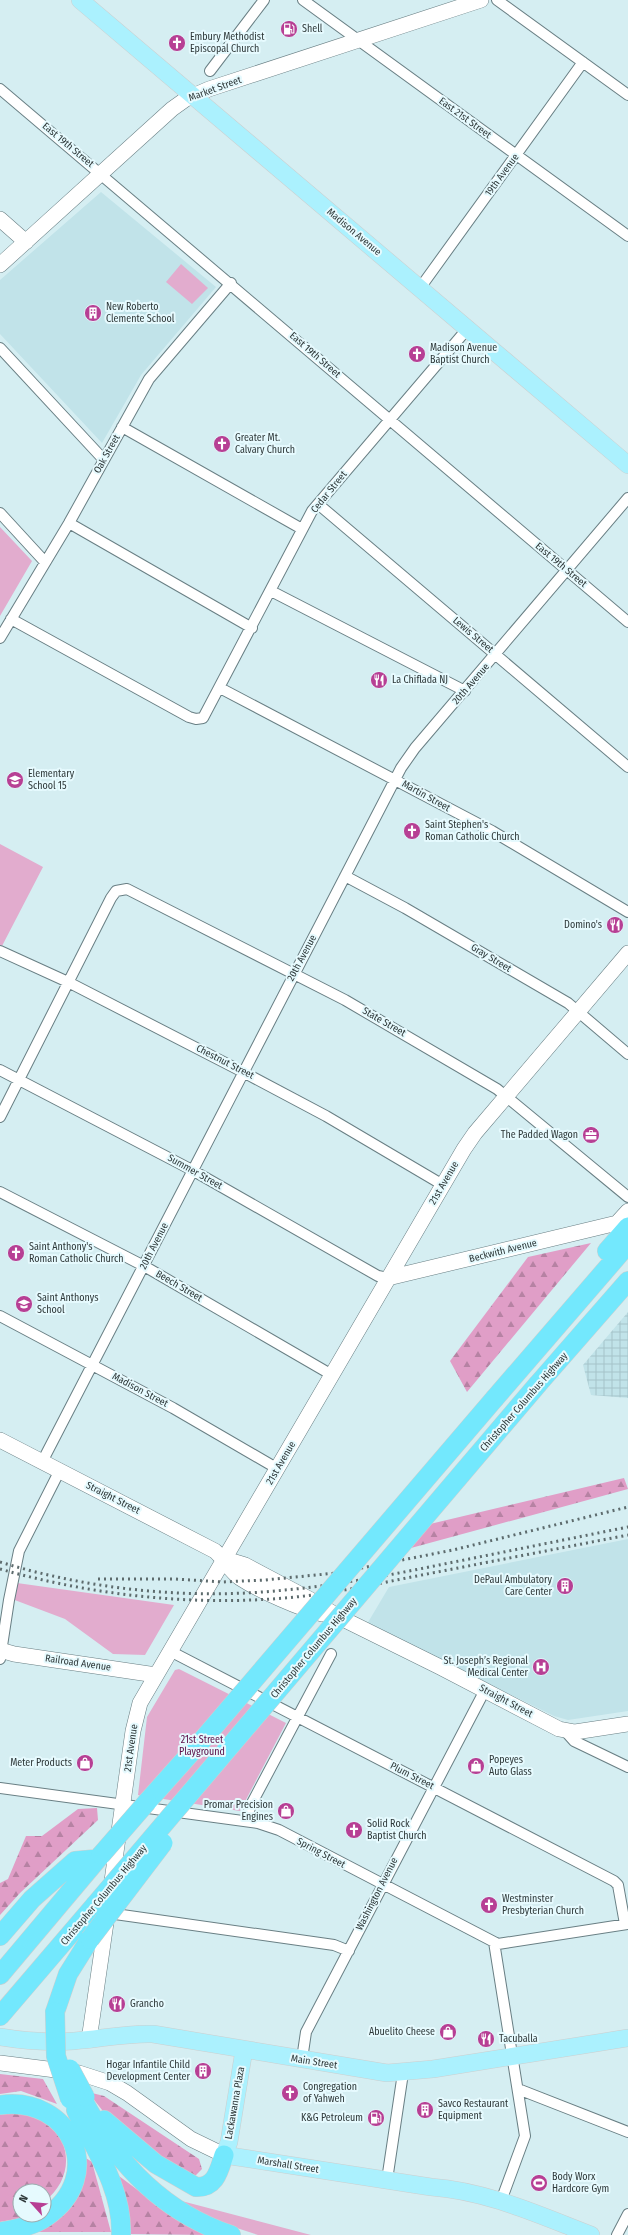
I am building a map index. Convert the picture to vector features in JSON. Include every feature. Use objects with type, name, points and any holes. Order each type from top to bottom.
[{"type":"highway","points":[[0,1974],[99,1857],[205,1738],[583,1294],[601,1258],[624,1231]]},
{"type":"highway","name":"Christopher Columbus Highway","points":[[1,2015],[101,1909],[288,1678],[538,1384],[628,1281]]},
{"type":"highway","points":[[538,1384],[628,1296]]},
{"type":"highway","points":[[232,2235],[187,2217],[151,2190],[108,2140],[79,2098],[56,2056],[57,2013],[68,1974],[90,1939],[288,1678]]},
{"type":"highway","points":[[6,1929],[32,1899],[75,1860],[99,1857]]},
{"type":"highway","points":[[57,2013],[62,2042],[79,2098],[114,2190],[120,2214],[121,2235]]},
{"type":"highway","points":[[79,2098],[156,2164],[189,2185],[202,2187],[213,2182],[218,2175],[224,2155]]},
{"type":"highway","points":[[0,2105],[26,2105],[52,2115],[71,2136],[77,2154],[77,2164],[70,2192],[52,2213],[37,2222],[0,2232]]},
{"type":"main road","name":"Madison Avenue","points":[[80,0],[628,465]]},
{"type":"main road","name":"Main Street","points":[[0,2037],[47,2042],[89,2040],[123,2034],[153,2034],[372,2071],[403,2073],[628,2038]]},
{"type":"main road","name":"Lackawanna Plaza","points":[[224,2155],[229,2142],[244,2050]]},
{"type":"main road","name":"Marshall Street","points":[[224,2155],[431,2187],[455,2189],[501,2201],[591,2235]]},
{"type":"street","points":[[210,71],[264,0]]},
{"type":"street","name":"East 21st Street","points":[[303,0],[628,236]]},
{"type":"street","name":"Market Street","points":[[0,265],[172,109],[193,96],[209,89],[481,0]]},
{"type":"street","points":[[497,0],[628,95]]},
{"type":"street","name":"19th Avenue","points":[[420,288],[583,62]]},
{"type":"street","name":"East 19th Street","points":[[0,89],[102,173],[628,622]]},
{"type":"street","points":[[0,220],[26,242]]},
{"type":"street","name":"Oak Street","points":[[0,638],[68,523],[149,379],[231,283]]},
{"type":"street","name":"Cedar Street","points":[[11,619],[189,717],[201,719],[206,716],[302,529],[318,504],[468,328]]},
{"type":"street","points":[[0,348],[104,460]]},
{"type":"street","points":[[122,427],[302,529]]},
{"type":"street","name":"20th Avenue","points":[[42,1462],[293,975],[395,779],[407,759],[628,498]]},
{"type":"street","name":"Lewis Street","points":[[318,504],[628,767]]},
{"type":"street","points":[[0,512],[45,562]]},
{"type":"street","points":[[68,523],[252,628]]},
{"type":"street","points":[[271,591],[465,691]]},
{"type":"street","name":"Martin Street","points":[[220,688],[492,831],[628,912]]},
{"type":"street","name":"Gray Street","points":[[345,876],[405,908],[561,999],[628,1054]]},
{"type":"street","name":"State Street","points":[[68,982],[116,891],[127,889],[293,975],[345,1000],[422,1044],[507,1096],[628,1197]]},
{"type":"street","name":"Chestnut Street","points":[[0,951],[68,982],[244,1072],[326,1116],[443,1185]]},
{"type":"street","name":"21st Avenue","points":[[89,2040],[101,1909],[122,1804],[135,1718],[140,1703],[278,1469],[388,1278],[475,1133],[628,954]]},
{"type":"street","points":[[0,1117],[68,982]]},
{"type":"street","name":"Summer Street","points":[[0,1070],[192,1170],[378,1276],[388,1278]]},
{"type":"street","name":"Beech Street","points":[[0,1192],[144,1266],[332,1375]]},
{"type":"street","points":[[624,1231],[628,1211]]},
{"type":"street","name":"Beckwith Avenue","points":[[388,1278],[624,1231]]},
{"type":"street","name":"Madison Street","points":[[0,1316],[173,1408],[278,1469]]},
{"type":"street","name":"Straight Street","points":[[0,1440],[215,1551],[225,1559],[245,1565],[311,1600],[339,1617],[566,1732],[574,1741],[628,1767]]},
{"type":"street","points":[[0,1653],[9,1600],[20,1551],[60,1470]]},
{"type":"street","name":"Plum Street","points":[[170,1651],[614,1881],[618,1885],[626,1924]]},
{"type":"street","name":"Railroad Avenue","points":[[0,1653],[156,1675]]},
{"type":"street","points":[[245,1821],[252,1803],[331,1654]]},
{"type":"street","name":"Washington Avenue","points":[[302,2060],[306,2032],[485,1690]]},
{"type":"street","points":[[566,1732],[628,1727]]},
{"type":"street","name":"Spring Street","points":[[0,1788],[258,1823],[279,1830],[494,1942],[504,1944],[626,1924]]},
{"type":"street","points":[[101,1909],[334,1945],[349,1951]]},
{"type":"street","points":[[494,1942],[525,2138],[501,2201]]},
{"type":"street","name":"Marshall Street","points":[[0,2063],[79,2073],[110,2084],[127,2093],[191,2139],[224,2155]]},
{"type":"street","points":[[387,2180],[403,2073]]},
{"type":"street","points":[[518,2089],[628,2132]]},
{"type":"street","points":[[617,2235],[628,2214]]},
{"type":"shaded area","points":[[101,192],[216,287],[141,375],[102,443],[0,334],[0,280]]},
{"type":"shaded area","points":[[628,1312],[628,1398],[591,1395],[583,1365]]},
{"type":"shaded area","name":"St. Joseph’s Regional Medical Center","points":[[628,1539],[628,1711],[568,1720],[554,1716],[367,1624],[389,1587]]},
{"type":"green space","points":[[181,264],[208,288],[192,304],[166,282]]},
{"type":"green space","points":[[0,527],[32,561],[0,616]]},
{"type":"green space","points":[[0,844],[43,867],[2,946],[0,945]]},
{"type":"green space","points":[[591,1243],[467,1392],[450,1361],[528,1257]]},
{"type":"green space","points":[[624,1478],[628,1489],[411,1548],[430,1524]]},
{"type":"green space","points":[[17,1583],[174,1605],[145,1655],[113,1654],[65,1619],[12,1599]]},
{"type":"green space","name":"21st Street Playground","points":[[179,1669],[286,1723],[240,1811],[138,1795],[147,1717],[175,1670]]},
{"type":"green space","points":[[97,1808],[98,1820],[20,1893],[0,1915],[0,1883],[8,1879],[26,1836],[42,1836],[78,1809]]},
{"type":"green space","points":[[0,2074],[43,2079],[57,2104],[21,2091],[0,2094]]},
{"type":"green space","points":[[88,2092],[104,2096],[199,2159],[202,2169],[193,2178],[113,2124]]},
{"type":"green space","points":[[27,2108],[50,2123],[64,2146],[66,2166],[64,2176],[52,2195],[52,2183],[12,2183],[12,2220],[0,2222],[0,2110]]},
{"type":"green space","points":[[83,2156],[92,2162],[111,2232],[30,2232],[42,2223],[52,2223],[52,2215],[75,2198]]},
{"type":"green space","points":[[115,2173],[171,2215],[210,2235],[127,2234]]},
{"type":"green space","points":[[174,2199],[311,2235],[258,2235],[206,2218]]},
{"type":"railway","points":[[98,1579],[176,1579],[222,1582],[265,1580],[336,1573],[453,1550],[628,1507]]},
{"type":"railway","points":[[0,1562],[35,1572],[105,1586],[178,1593],[249,1593],[306,1588],[367,1579],[628,1527]]},
{"type":"railway","points":[[0,1569],[70,1586],[105,1592],[177,1599],[249,1600],[285,1598],[339,1591],[628,1535]]},
{"type":"place","name":"Shell","points":[[289,29]]},
{"type":"place","name":"Embury Methodist Episcopal Church","points":[[177,43]]},
{"type":"place","name":"New Roberto Clemente School","points":[[93,313]]},
{"type":"place","name":"Madison Avenue Baptist Church","points":[[417,354]]},
{"type":"place","name":"Greater Mt. Calvary Church","points":[[222,444]]},
{"type":"place","name":"La Chiflada NJ","points":[[379,680]]},
{"type":"place","name":"Elementary School 15","points":[[15,780]]},
{"type":"place","name":"Saint Stephen's Roman Catholic Church","points":[[412,831]]},
{"type":"place","name":"Domino's","points":[[615,925]]},
{"type":"place","name":"The Padded Wagon","points":[[591,1135]]},
{"type":"place","name":"Saint Anthony's Roman Catholic Church","points":[[16,1253]]},
{"type":"place","name":"Saint Anthonys School","points":[[24,1304]]},
{"type":"place","name":"DePaul Ambulatory Care Center","points":[[565,1586]]},
{"type":"place","name":"St. Joseph’s Regional Medical Center","points":[[541,1667]]},
{"type":"place","name":"Meter Products","points":[[85,1763]]},
{"type":"place","name":"Popeyes Auto Glass","points":[[476,1766]]},
{"type":"place","name":"Promar Precision Engines","points":[[286,1811]]},
{"type":"place","name":"Solid Rock Baptist Church","points":[[354,1830]]},
{"type":"place","name":"Westminster Presbyterian Church","points":[[489,1905]]},
{"type":"place","name":"Grancho","points":[[117,2004]]},
{"type":"place","name":"Abuelito Cheese","points":[[448,2032]]},
{"type":"place","name":"Tacuballa","points":[[486,2039]]},
{"type":"place","name":"Hogar Infantile Child Development Center","points":[[203,2071]]},
{"type":"place","name":"Congregation of Yahweh","points":[[290,2093]]},
{"type":"place","name":"Savco Restaurant Equipment","points":[[425,2110]]},
{"type":"place","name":"K&G Petroleum","points":[[376,2118]]},
{"type":"place","name":"Body Worx Hardcore Gym","points":[[539,2183]]}]
